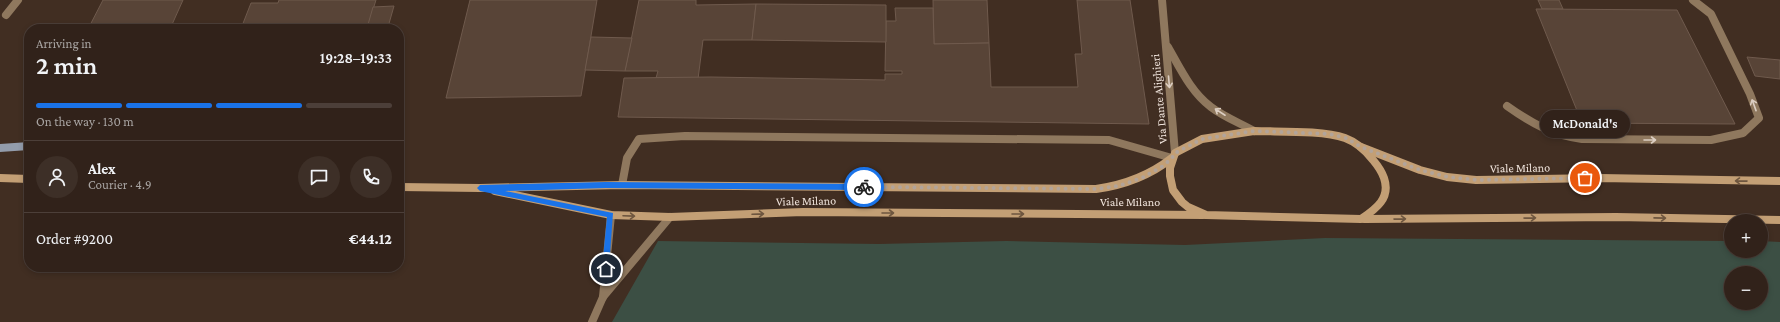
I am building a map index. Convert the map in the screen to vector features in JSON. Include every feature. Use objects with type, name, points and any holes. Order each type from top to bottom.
[{"type":"main road","name":"Viale Milano","points":[[404,187],[480,188],[622,185],[1096,189],[1118,186],[1136,181],[1163,166],[1174,156],[1202,139],[1254,131],[1330,134],[1346,138],[1361,147],[1420,170],[1448,177],[1476,180],[1600,178],[1780,181]]},
{"type":"main road","name":"Viale Milano","points":[[1361,147],[1380,168],[1386,182],[1385,197],[1378,208],[1361,219]]},
{"type":"main road","name":"Viale Milano","points":[[1174,156],[1170,170],[1171,184],[1177,197],[1188,207],[1206,215]]},
{"type":"main road","points":[[0,178],[24,179]]},
{"type":"main road","name":"Viale Milano","points":[[480,188],[611,215],[670,217],[803,212],[1206,215],[1361,219],[1616,217],[1780,220]]},
{"type":"street","points":[[6,15],[18,0]]},
{"type":"street","name":"Via Dante Alighieri","points":[[1162,0],[1174,156]]},
{"type":"street","points":[[1507,106],[1533,124],[1565,137],[1631,140],[1711,140],[1743,133],[1759,118],[1750,94],[1711,14],[1693,0]]},
{"type":"street","name":"Via Dante Alighieri","points":[[1166,43],[1188,82],[1210,106],[1230,119],[1254,131]]},
{"type":"street","points":[[622,185],[627,158],[639,139],[685,136],[1109,140],[1174,156]]},
{"type":"street","points":[[603,297],[611,215]]},
{"type":"street","points":[[592,322],[603,297],[670,217]]},
{"type":"green space","points":[[1325,238],[1724,241],[1724,258],[1768,258],[1768,241],[1780,242],[1780,322],[612,322],[658,241],[879,244],[1006,241],[1185,245]]},
{"type":"building","points":[[103,0],[183,0],[172,24],[91,24]]},
{"type":"building","points":[[279,0],[376,0],[369,24],[243,24],[251,3],[278,3]]},
{"type":"building","points":[[470,0],[597,0],[581,96],[446,98]]},
{"type":"building","points":[[639,0],[696,0],[696,5],[756,4],[752,40],[703,40],[698,79],[656,78],[658,71],[625,71]]},
{"type":"building","points":[[933,0],[987,0],[989,43],[934,44]]},
{"type":"building","points":[[1077,0],[1130,0],[1149,124],[618,117],[624,78],[711,77],[885,80],[885,74],[902,74],[902,71],[885,71],[886,21],[896,21],[895,8],[933,8],[934,44],[989,43],[991,87],[1078,87],[1075,54],[1082,54]]},
{"type":"building","points":[[1538,0],[1559,0],[1563,9],[1542,9]]},
{"type":"building","points":[[756,4],[886,5],[886,42],[752,40]]},
{"type":"building","points":[[394,6],[389,24],[368,24],[373,7]]},
{"type":"building","points":[[1536,9],[1677,10],[1735,124],[1582,123]]},
{"type":"building","points":[[591,37],[632,38],[625,71],[585,70]]},
{"type":"building","points":[[1747,57],[1780,60],[1780,79],[1755,76]]},
{"type":"waterway","points":[[0,148],[24,146]]},
{"type":"way so far","points":[[864,187],[1096,189],[1118,186],[1131,183],[1142,178],[1163,166],[1175,153],[1202,139],[1254,131],[1330,134],[1346,138],[1361,147],[1420,170],[1448,177],[1476,180],[1585,178]]},
{"type":"place","name":"McDonald's","points":[[1585,178]]},
{"type":"route","points":[[606,269],[611,215],[480,188],[606,185],[864,187]]}]
